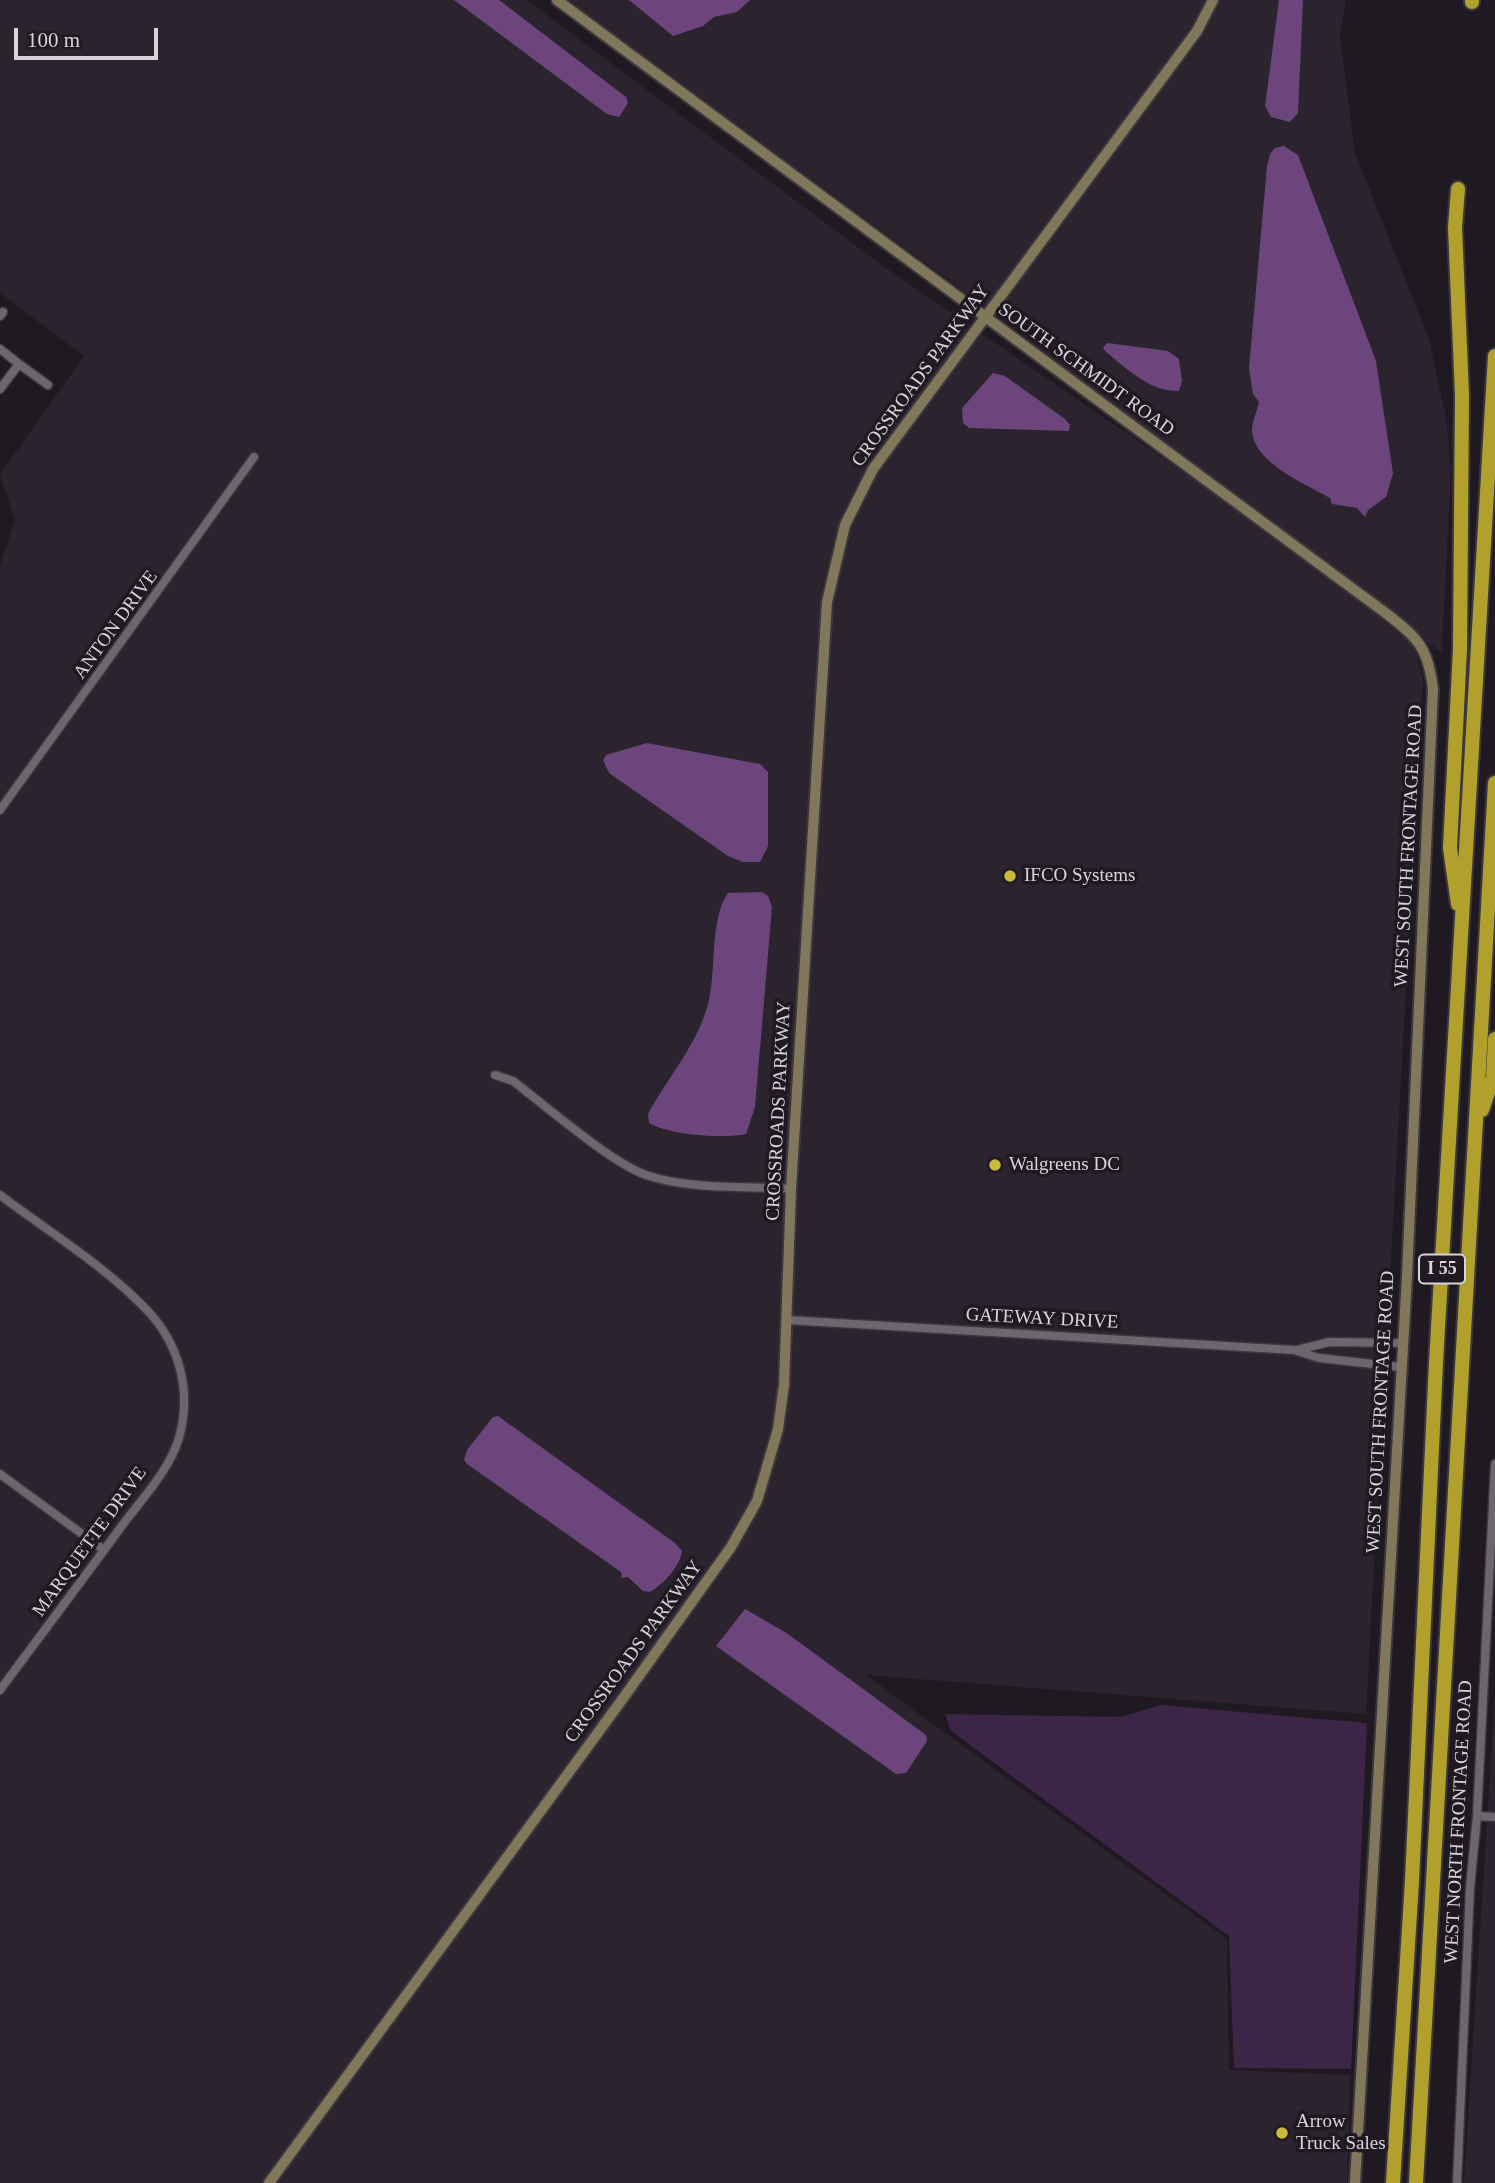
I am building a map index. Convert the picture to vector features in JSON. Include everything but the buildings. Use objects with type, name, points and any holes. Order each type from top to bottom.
[{"type":"highway","points":[[1458,189],[1455,227],[1462,396],[1460,609],[1450,848],[1462,936]]},
{"type":"highway","name":"I 55","points":[[1393,2183],[1412,1881],[1436,1362],[1495,356]]},
{"type":"highway","name":"I 55","points":[[1416,2183],[1495,783]]},
{"type":"highway","points":[[1476,1128],[1493,1078],[1495,1039]]},
{"type":"street","name":"SOUTH SCHMIDT ROAD","points":[[557,0],[1387,614],[1422,645]]},
{"type":"street","name":"CROSSROADS PARKWAY","points":[[269,2183],[741,1531],[757,1501],[778,1429],[787,1320],[791,1189],[827,602],[834,562],[845,525],[873,469],[1197,31],[1213,0]]},
{"type":"street","points":[[0,349],[48,385]]},
{"type":"street","points":[[0,390],[19,364]]},
{"type":"street","name":"ANTON DRIVE","points":[[0,810],[254,457]]},
{"type":"street","name":"WEST SOUTH FRONTAGE ROAD","points":[[1355,2183],[1402,1343],[1433,689],[1430,661],[1422,645]]},
{"type":"street","points":[[495,1075],[513,1081],[614,1156],[644,1174],[679,1182],[791,1189]]},
{"type":"street","name":"MARQUETTE DRIVE","points":[[0,1195],[75,1250],[149,1311],[172,1344],[181,1370],[185,1403],[179,1439],[169,1460],[0,1690]]},
{"type":"street","name":"GATEWAY DRIVE","points":[[787,1320],[1294,1350],[1319,1358],[1400,1367]]},
{"type":"street","name":"GATEWAY DRIVE","points":[[1294,1350],[1329,1342],[1402,1343]]},
{"type":"street","name":"WEST NORTH FRONTAGE ROAD","points":[[1457,2183],[1470,1888],[1477,1816],[1495,1464]]},
{"type":"street","points":[[0,1474],[104,1550]]},
{"type":"street","points":[[1477,1816],[1495,1817]]},
{"type":"shaded area","points":[[0,0],[527,0],[883,266],[1198,482],[1372,611],[1415,647],[1423,679],[1366,1714],[866,1675],[1227,1939],[1229,2070],[1350,2075],[1347,2183],[0,2183],[0,566],[15,520],[0,474],[84,356],[0,293]]},
{"type":"shaded area","points":[[454,0],[499,0],[626,97],[628,103],[619,117],[607,114]]},
{"type":"shaded area","points":[[568,0],[1346,0],[1340,35],[1355,152],[1429,340],[1446,418],[1451,469],[1442,653],[998,316]]},
{"type":"shaded area","points":[[629,0],[750,0],[737,12],[714,17],[703,26],[673,36]]},
{"type":"shaded area","points":[[1279,0],[1303,0],[1298,113],[1290,122],[1271,117],[1265,106]]},
{"type":"shaded area","points":[[1284,146],[1298,155],[1376,361],[1393,473],[1386,497],[1368,510],[1365,517],[1357,508],[1332,504],[1330,498],[1282,471],[1261,453],[1252,430],[1259,402],[1253,394],[1249,368],[1267,166],[1270,154],[1275,148]]},
{"type":"shaded area","points":[[1108,343],[1168,351],[1179,359],[1182,381],[1179,391],[1158,388],[1130,372],[1105,351],[1103,347]]},
{"type":"shaded area","points":[[993,373],[1005,376],[1065,419],[1070,425],[1069,431],[969,428],[963,423],[962,408]]},
{"type":"shaded area","points":[[647,743],[760,764],[768,772],[768,846],[760,862],[743,862],[728,856],[609,773],[603,760],[606,755]]},
{"type":"shaded area","points":[[762,892],[768,896],[772,907],[755,1107],[746,1134],[697,1135],[649,1123],[648,1114],[690,1047],[708,1004],[716,931],[722,904],[728,893]]},
{"type":"shaded area","points":[[498,1416],[675,1543],[682,1551],[681,1556],[666,1580],[650,1592],[643,1591],[628,1577],[622,1578],[621,1572],[467,1464],[464,1460],[467,1450],[493,1417]]},
{"type":"shaded area","points":[[745,1609],[788,1634],[926,1735],[927,1741],[906,1773],[896,1774],[716,1646]]},
{"type":"shaded area","points":[[1495,1696],[1495,2183],[1464,2183],[1474,2024]]},
{"type":"shaded area","points":[[1160,1705],[1367,1723],[1351,2069],[1234,2068],[1229,1936],[951,1731],[945,1714],[1121,1717]]},
{"type":"place","name":"IFCO Systems","points":[[1010,876]]},
{"type":"place","name":"Walgreens DC","points":[[995,1165]]},
{"type":"place","name":"Arrow Truck Sales","points":[[1282,2133]]}]
